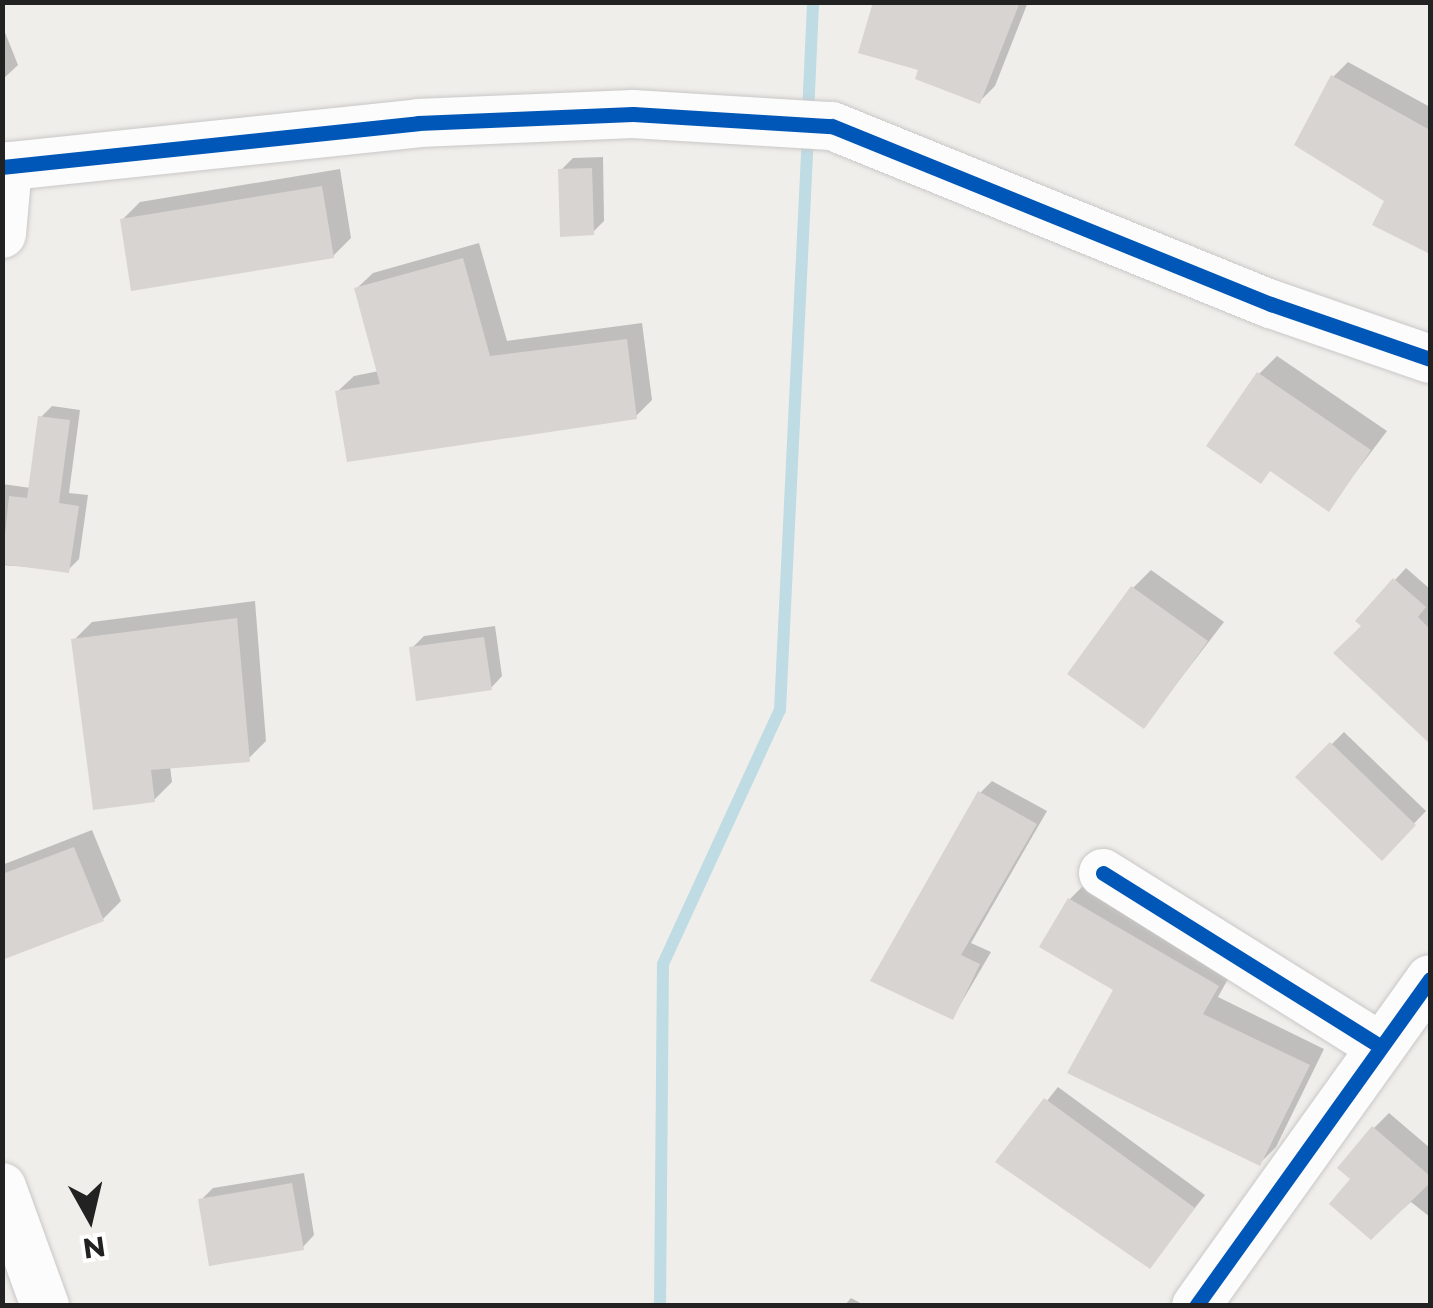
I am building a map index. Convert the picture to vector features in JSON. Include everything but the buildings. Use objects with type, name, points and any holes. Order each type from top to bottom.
[{"type":"street","points":[[2,234],[5,166],[418,124],[633,114],[782,120],[832,126],[1270,304],[1430,359]]},
{"type":"street","points":[[1102,873],[1380,1046]]},
{"type":"street","points":[[1196,1306],[1430,980]]},
{"type":"street","points":[[2,1186],[44,1306]]},
{"type":"waterway","points":[[808,114],[813,2]]},
{"type":"waterway","points":[[660,1306],[663,964],[780,710],[808,134]]},
{"type":"cycle path","points":[[2,167],[418,123],[633,114],[832,126],[1271,304],[1430,359]]},
{"type":"cycle path","points":[[1103,873],[1380,1046]]},
{"type":"cycle path","points":[[1196,1306],[1430,979]]}]
